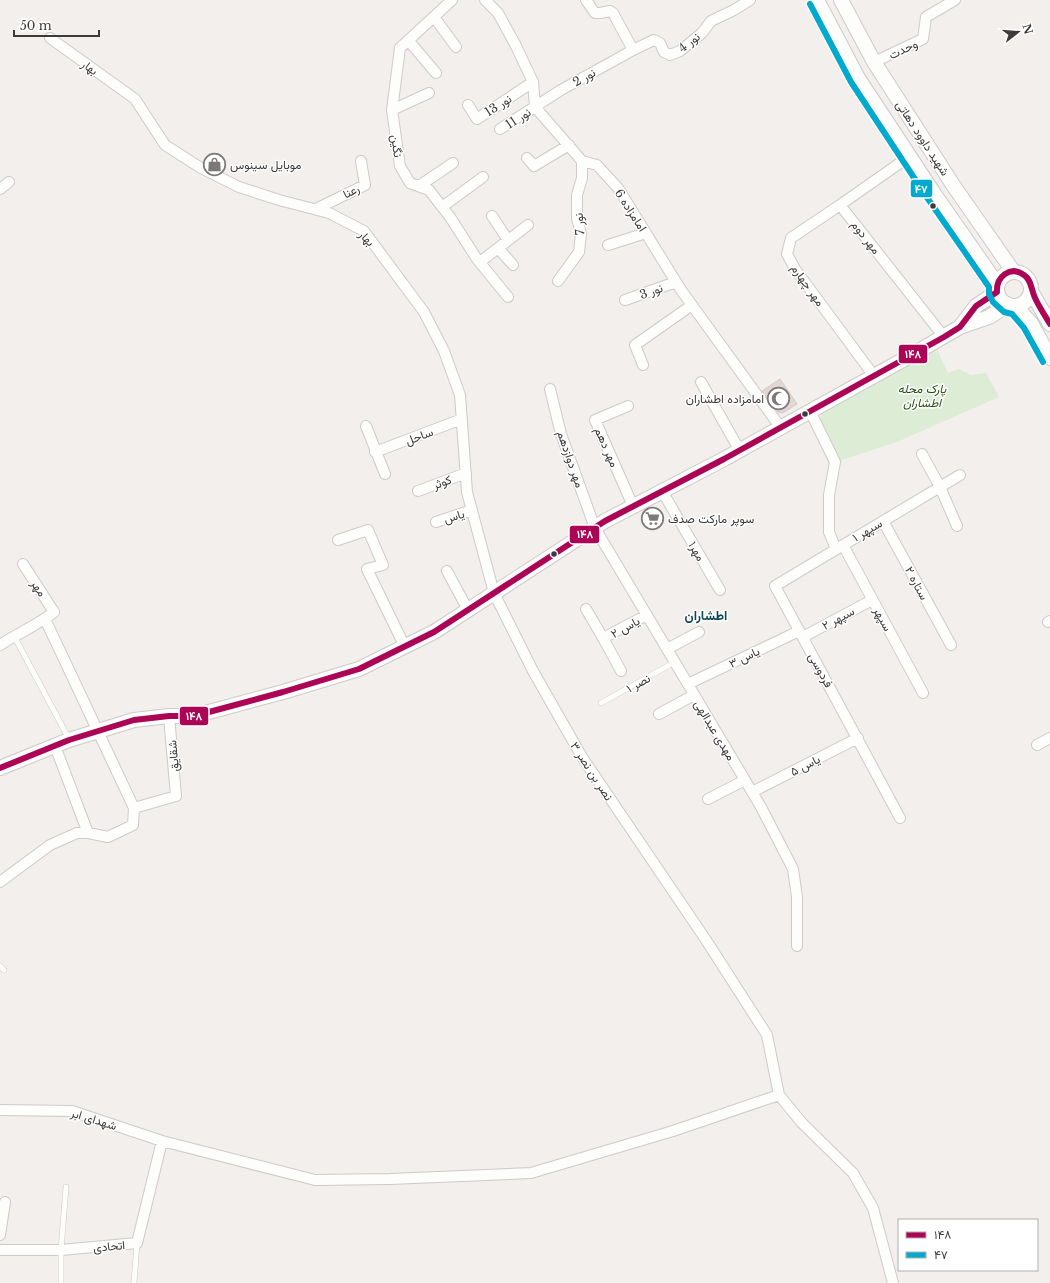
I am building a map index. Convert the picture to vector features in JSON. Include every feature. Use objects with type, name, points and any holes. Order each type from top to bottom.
[{"type":"street","name":"نگین","points":[[452,0],[400,48],[392,110],[400,166],[410,183],[429,190],[480,262],[508,297]]},
{"type":"street","points":[[485,0],[498,13],[533,82],[535,106]]},
{"type":"street","points":[[586,0],[595,13],[600,14],[610,11],[613,13],[633,50]]},
{"type":"street","name":"نور 4","points":[[633,50],[654,40],[660,43],[664,52],[670,55],[680,51],[702,33],[711,21],[734,10],[750,0]]},
{"type":"street","name":"شهید داوود دهاتی","points":[[817,0],[858,78],[997,288]]},
{"type":"street","name":"شهید داوود دهاتی","points":[[840,0],[874,62],[953,185],[1013,271]]},
{"type":"street","name":"وحدت","points":[[874,62],[923,39],[926,17],[955,0]]},
{"type":"street","points":[[434,17],[456,47]]},
{"type":"street","name":"بهار","points":[[50,38],[135,98],[165,145],[201,168],[239,187],[279,200],[329,213],[364,231],[424,312],[444,351],[460,395],[467,492],[494,593]]},
{"type":"street","points":[[408,40],[436,73]]},
{"type":"street","name":"نور 2","points":[[535,106],[633,50]]},
{"type":"street","name":"نور 13","points":[[468,105],[477,119],[533,82]]},
{"type":"street","points":[[392,110],[429,93]]},
{"type":"street","name":"نور 11","points":[[500,129],[535,106]]},
{"type":"street","name":"امامزاده 6","points":[[535,106],[582,161],[597,165],[618,188],[676,282],[781,428]]},
{"type":"street","points":[[527,158],[534,166],[569,146]]},
{"type":"street","points":[[840,205],[910,156]]},
{"type":"street","name":"رعنا","points":[[316,209],[365,185],[361,161]]},
{"type":"street","name":"نور 7","points":[[558,281],[579,252],[581,234],[577,218],[577,195],[582,178],[582,161]]},
{"type":"street","points":[[419,186],[453,163]]},
{"type":"street","points":[[442,207],[483,178]]},
{"type":"street","points":[[0,189],[9,182]]},
{"type":"street","name":"مهر دوم","points":[[840,205],[944,337]]},
{"type":"street","name":"مهر چهارم","points":[[840,205],[791,238],[787,254],[795,269],[874,376]]},
{"type":"street","points":[[492,216],[508,240]]},
{"type":"street","points":[[480,262],[528,225]]},
{"type":"street","points":[[608,246],[646,233]]},
{"type":"street","points":[[498,248],[513,265]]},
{"type":"street","points":[[1050,324],[1032,293],[1031,285],[1028,279],[1019,272],[1013,271],[1001,276],[997,288],[999,297],[1012,306],[1031,323],[1050,358]]},
{"type":"street","name":"نور 3","points":[[626,300],[676,282]]},
{"type":"street","points":[[960,327],[976,306],[997,288]]},
{"type":"street","points":[[0,768],[69,740],[134,720],[169,716],[194,716],[283,692],[359,669],[434,632],[595,528],[633,506],[781,428],[960,327],[989,317],[1012,306],[1025,303],[1030,298],[1032,293]]},
{"type":"street","points":[[643,365],[635,345],[692,305]]},
{"type":"street","points":[[701,382],[740,450]]},
{"type":"street","name":"مهر دوازدهم","points":[[550,389],[561,434],[595,528]]},
{"type":"street","name":"مهر دهم","points":[[628,406],[595,420],[633,506]]},
{"type":"street","name":"سپهر","points":[[810,412],[834,462],[829,495],[829,532],[872,600],[923,693]]},
{"type":"street","name":"ساحل","points":[[375,452],[462,419]]},
{"type":"street","points":[[366,426],[375,452],[385,474]]},
{"type":"street","points":[[922,454],[940,487],[957,526]]},
{"type":"street","name":"کوثر","points":[[418,491],[466,473]]},
{"type":"street","name":"سپهر ۱","points":[[775,586],[960,475]]},
{"type":"street","name":"مهر۱","points":[[662,491],[720,590]]},
{"type":"street","name":"یاس","points":[[436,522],[472,510]]},
{"type":"street","name":"ستاره ۲","points":[[883,521],[951,645]]},
{"type":"street","name":"مهدی عبدالهی","points":[[595,528],[745,780],[794,869],[797,897],[797,946]]},
{"type":"street","points":[[338,540],[368,530],[383,565],[367,569],[405,646]]},
{"type":"street","name":"مهر","points":[[23,564],[54,612],[45,619]]},
{"type":"street","points":[[447,571],[468,610]]},
{"type":"street","name":"فردوسی","points":[[775,586],[900,818]]},
{"type":"street","name":"نصر بن نصر ۳","points":[[494,593],[533,671],[582,757],[706,940],[767,1035],[779,1096]]},
{"type":"street","name":"سپهر ۲","points":[[801,634],[872,600]]},
{"type":"street","name":"یاس ۲","points":[[586,609],[621,671]]},
{"type":"street","name":"یاس ۲","points":[[603,638],[647,615]]},
{"type":"street","points":[[0,645],[45,619],[134,808],[133,825],[108,837],[88,833],[77,833],[50,845],[0,882]]},
{"type":"street","points":[[667,649],[699,632]]},
{"type":"street","name":"یاس ۳","points":[[688,684],[801,634]]},
{"type":"street","points":[[659,714],[694,695]]},
{"type":"street","name":"شقایق","points":[[134,808],[176,796],[169,716]]},
{"type":"street","name":"یاس ۵","points":[[752,792],[858,738]]},
{"type":"street","points":[[1037,745],[1050,738]]},
{"type":"street","points":[[55,746],[88,833]]},
{"type":"street","points":[[708,799],[745,780]]},
{"type":"street","points":[[779,1096],[802,1123],[853,1173],[873,1208],[893,1283]]},
{"type":"street","name":"شهدای ابر","points":[[0,1110],[72,1111],[162,1141],[315,1180],[390,1179],[531,1173],[674,1131],[779,1096]]},
{"type":"street","name":"اتحادی","points":[[0,1250],[61,1250],[137,1243],[162,1141]]},
{"type":"street","points":[[0,1235],[5,1202]]},
{"type":"lane","points":[[14,636],[69,740]]},
{"type":"lane","name":"نصر ۱","points":[[601,703],[675,662]]},
{"type":"lane","points":[[61,1283],[61,1250],[66,1187]]},
{"type":"lane","points":[[134,1283],[137,1243]]},
{"type":"green space","name":"پارک محله اطشاران","points":[[937,349],[948,373],[959,369],[971,375],[986,373],[999,397],[897,442],[839,461],[819,423],[822,413]]},
{"type":"building","name":"امامزاده اطشاران","points":[[780,379],[797,404],[783,413],[778,412],[762,391]]},
{"type":"transit line","name":"۴۷","points":[[810,4],[851,82],[928,199],[989,287],[989,294],[993,302],[1004,312],[1012,314],[1024,328],[1043,362]]},
{"type":"transit line","name":"۱۴۸","points":[[0,768],[69,740],[134,720],[169,716],[194,716],[283,692],[359,669],[434,632],[605,521],[724,459],[944,337],[960,327],[976,306],[997,292],[997,287],[1001,277],[1009,272],[1019,272],[1027,277],[1036,300],[1050,324]]},
{"type":"place","name":"موبایل سینوس","points":[[214,164]]},
{"type":"place","name":"امامزاده اطشاران","points":[[779,398]]},
{"type":"place","name":"سوپر مارکت صدف","points":[[653,518]]},
{"type":"district","name":"اطشاران","points":[[706,615]]}]
